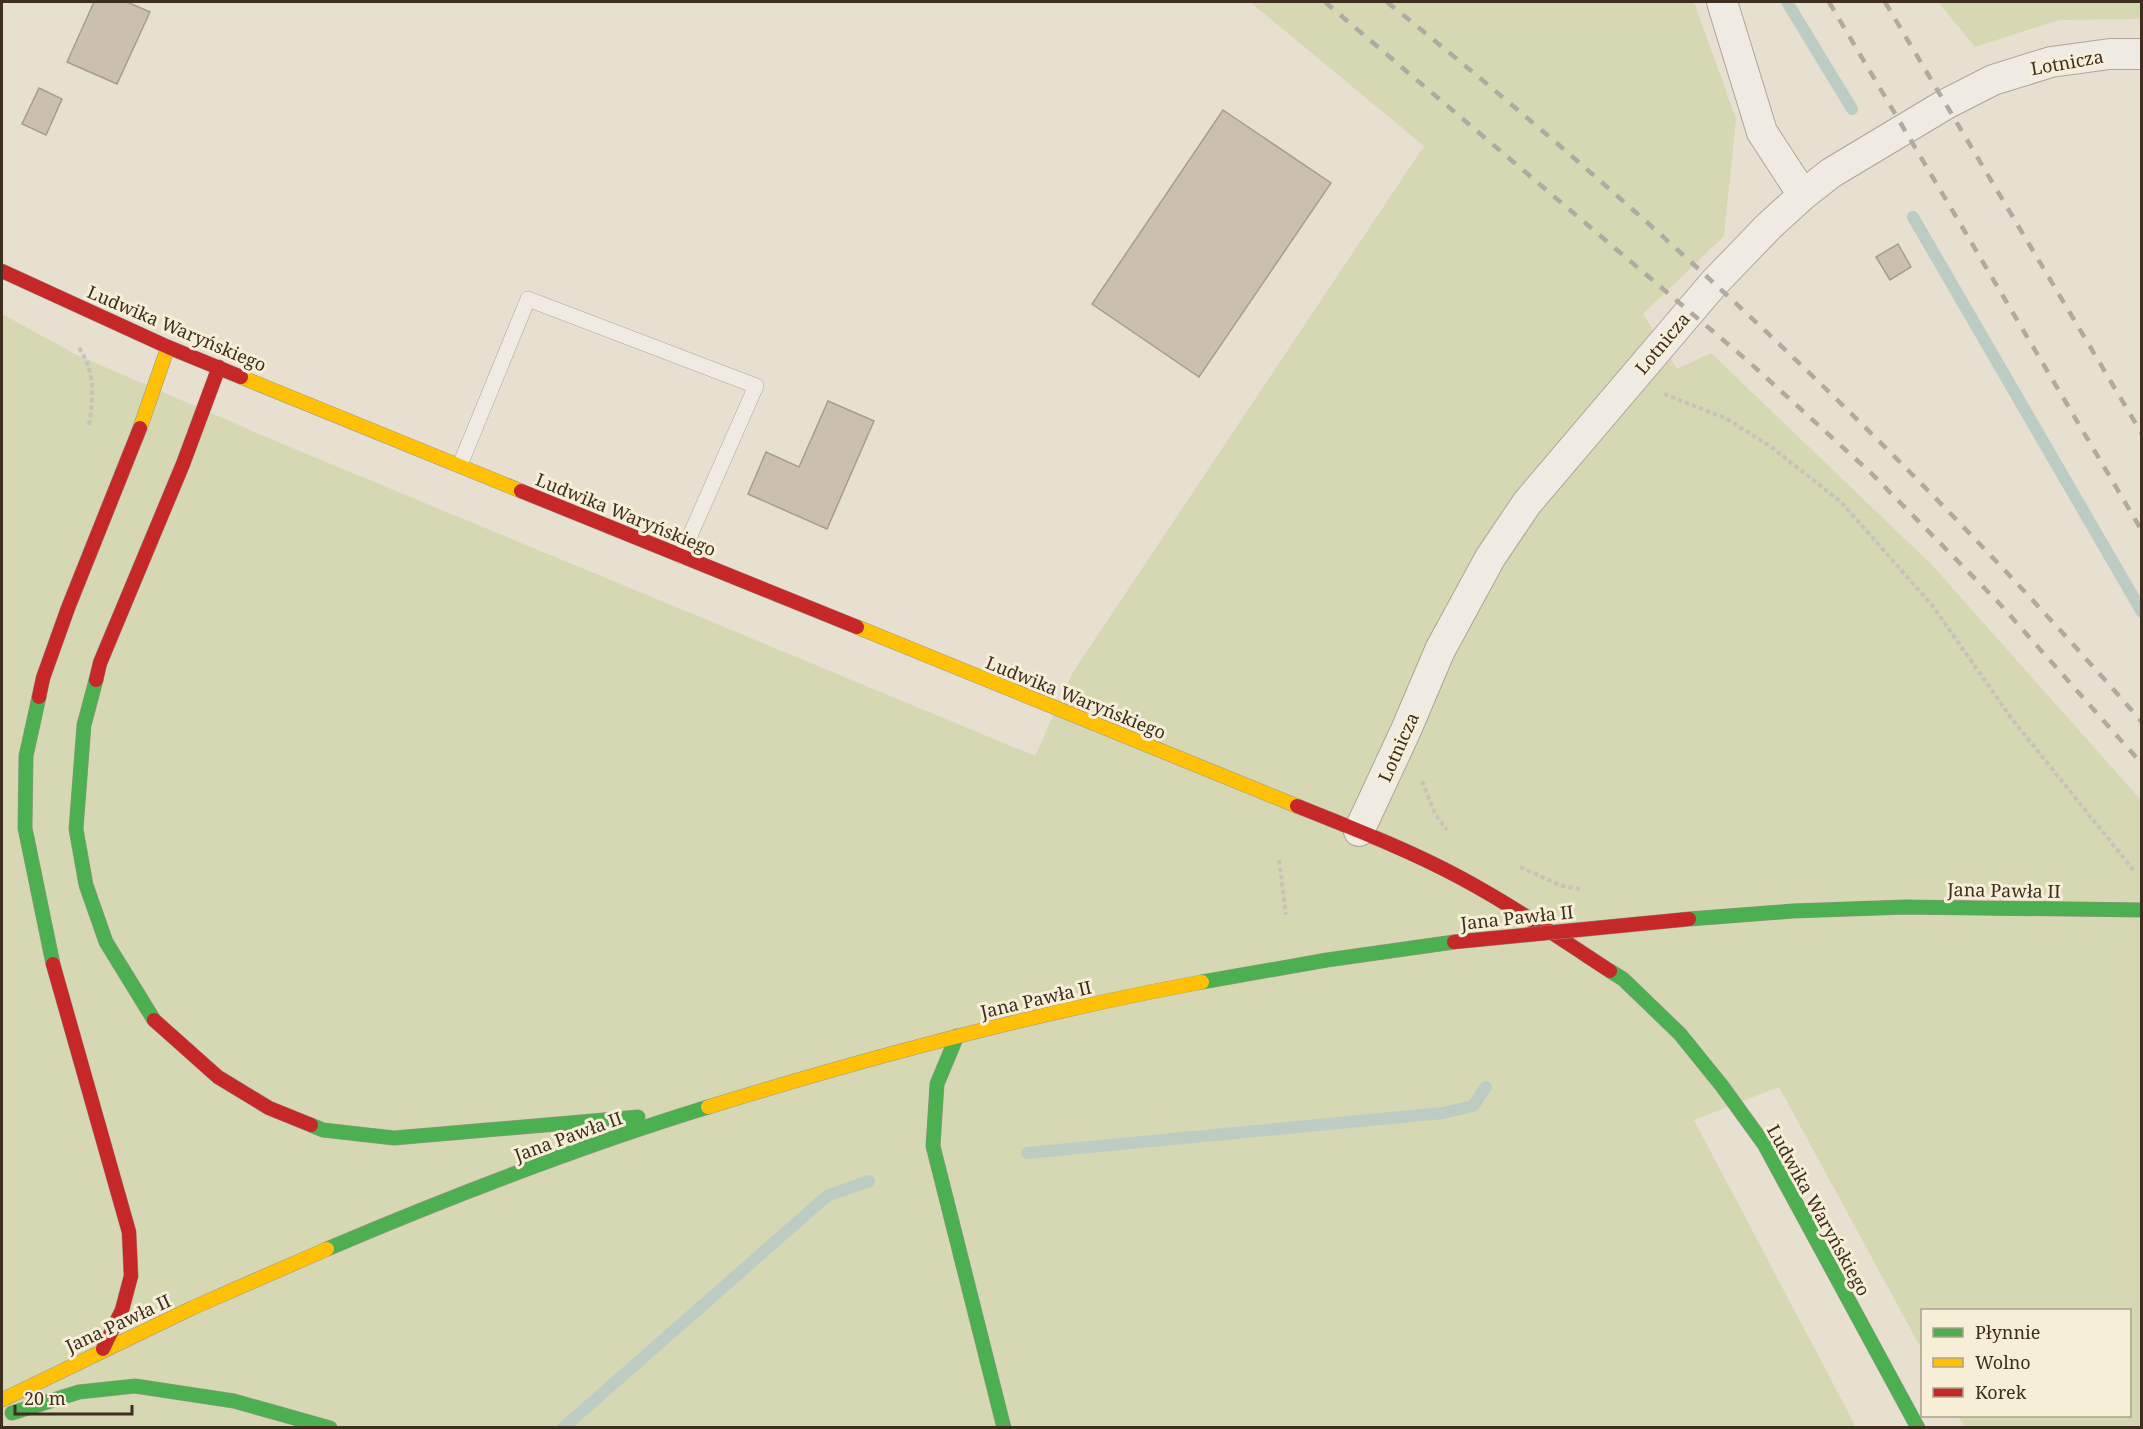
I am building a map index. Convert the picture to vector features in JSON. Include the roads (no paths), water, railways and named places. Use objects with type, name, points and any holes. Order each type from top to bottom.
[{"type":"main road","name":"Ludwika Waryńskiego","points":[[2,271],[168,347],[1359,831],[1461,878],[1528,918],[1623,978],[1680,1034],[1722,1086],[1764,1144],[1918,1428]]},
{"type":"main road","points":[[103,1349],[122,1310],[131,1275],[129,1232],[51,956],[25,828],[26,756],[46,668],[135,444],[168,347]]},
{"type":"main road","points":[[219,367],[183,464],[100,663],[84,724],[76,829],[86,885],[106,942],[152,1018],[218,1077],[269,1108],[323,1130],[394,1138],[690,1112]]},
{"type":"main road","name":"Jana Pawła II","points":[[2,1400],[103,1349],[277,1269],[427,1208],[580,1150],[785,1082],[957,1036],[1071,1009],[1274,969],[1454,942],[1556,931],[1733,916],[1905,907],[2142,910]]},
{"type":"main road","points":[[957,1036],[937,1084],[933,1146],[1004,1428]]},
{"type":"main road","points":[[2,1417],[79,1392],[135,1386],[234,1401],[330,1428]]},
{"type":"street","points":[[1722,2],[1762,132],[1803,195]]},
{"type":"street","name":"Lotnicza","points":[[1359,831],[1407,730],[1440,650],[1490,558],[1527,503],[1714,283],[1768,226],[1803,195],[1854,158],[1946,104],[1993,80],[2051,62],[2110,54],[2142,54]]},
{"type":"lane","points":[[460,465],[528,299],[756,386],[681,556]]},
{"type":"waterway","points":[[1787,2],[1852,109]]},
{"type":"waterway","points":[[1913,217],[2142,612]]},
{"type":"waterway","points":[[1027,1153],[1443,1113],[1473,1106],[1486,1087]]},
{"type":"waterway","points":[[563,1428],[827,1196],[869,1181]]},
{"type":"railway","points":[[1325,2],[1749,362],[1871,473],[1999,603],[2142,764]]},
{"type":"railway","points":[[1387,2],[1587,169],[1780,345],[1966,529],[2142,722]]},
{"type":"railway","points":[[1829,2],[2142,531]]},
{"type":"railway","points":[[1885,2],[2142,434]]}]
